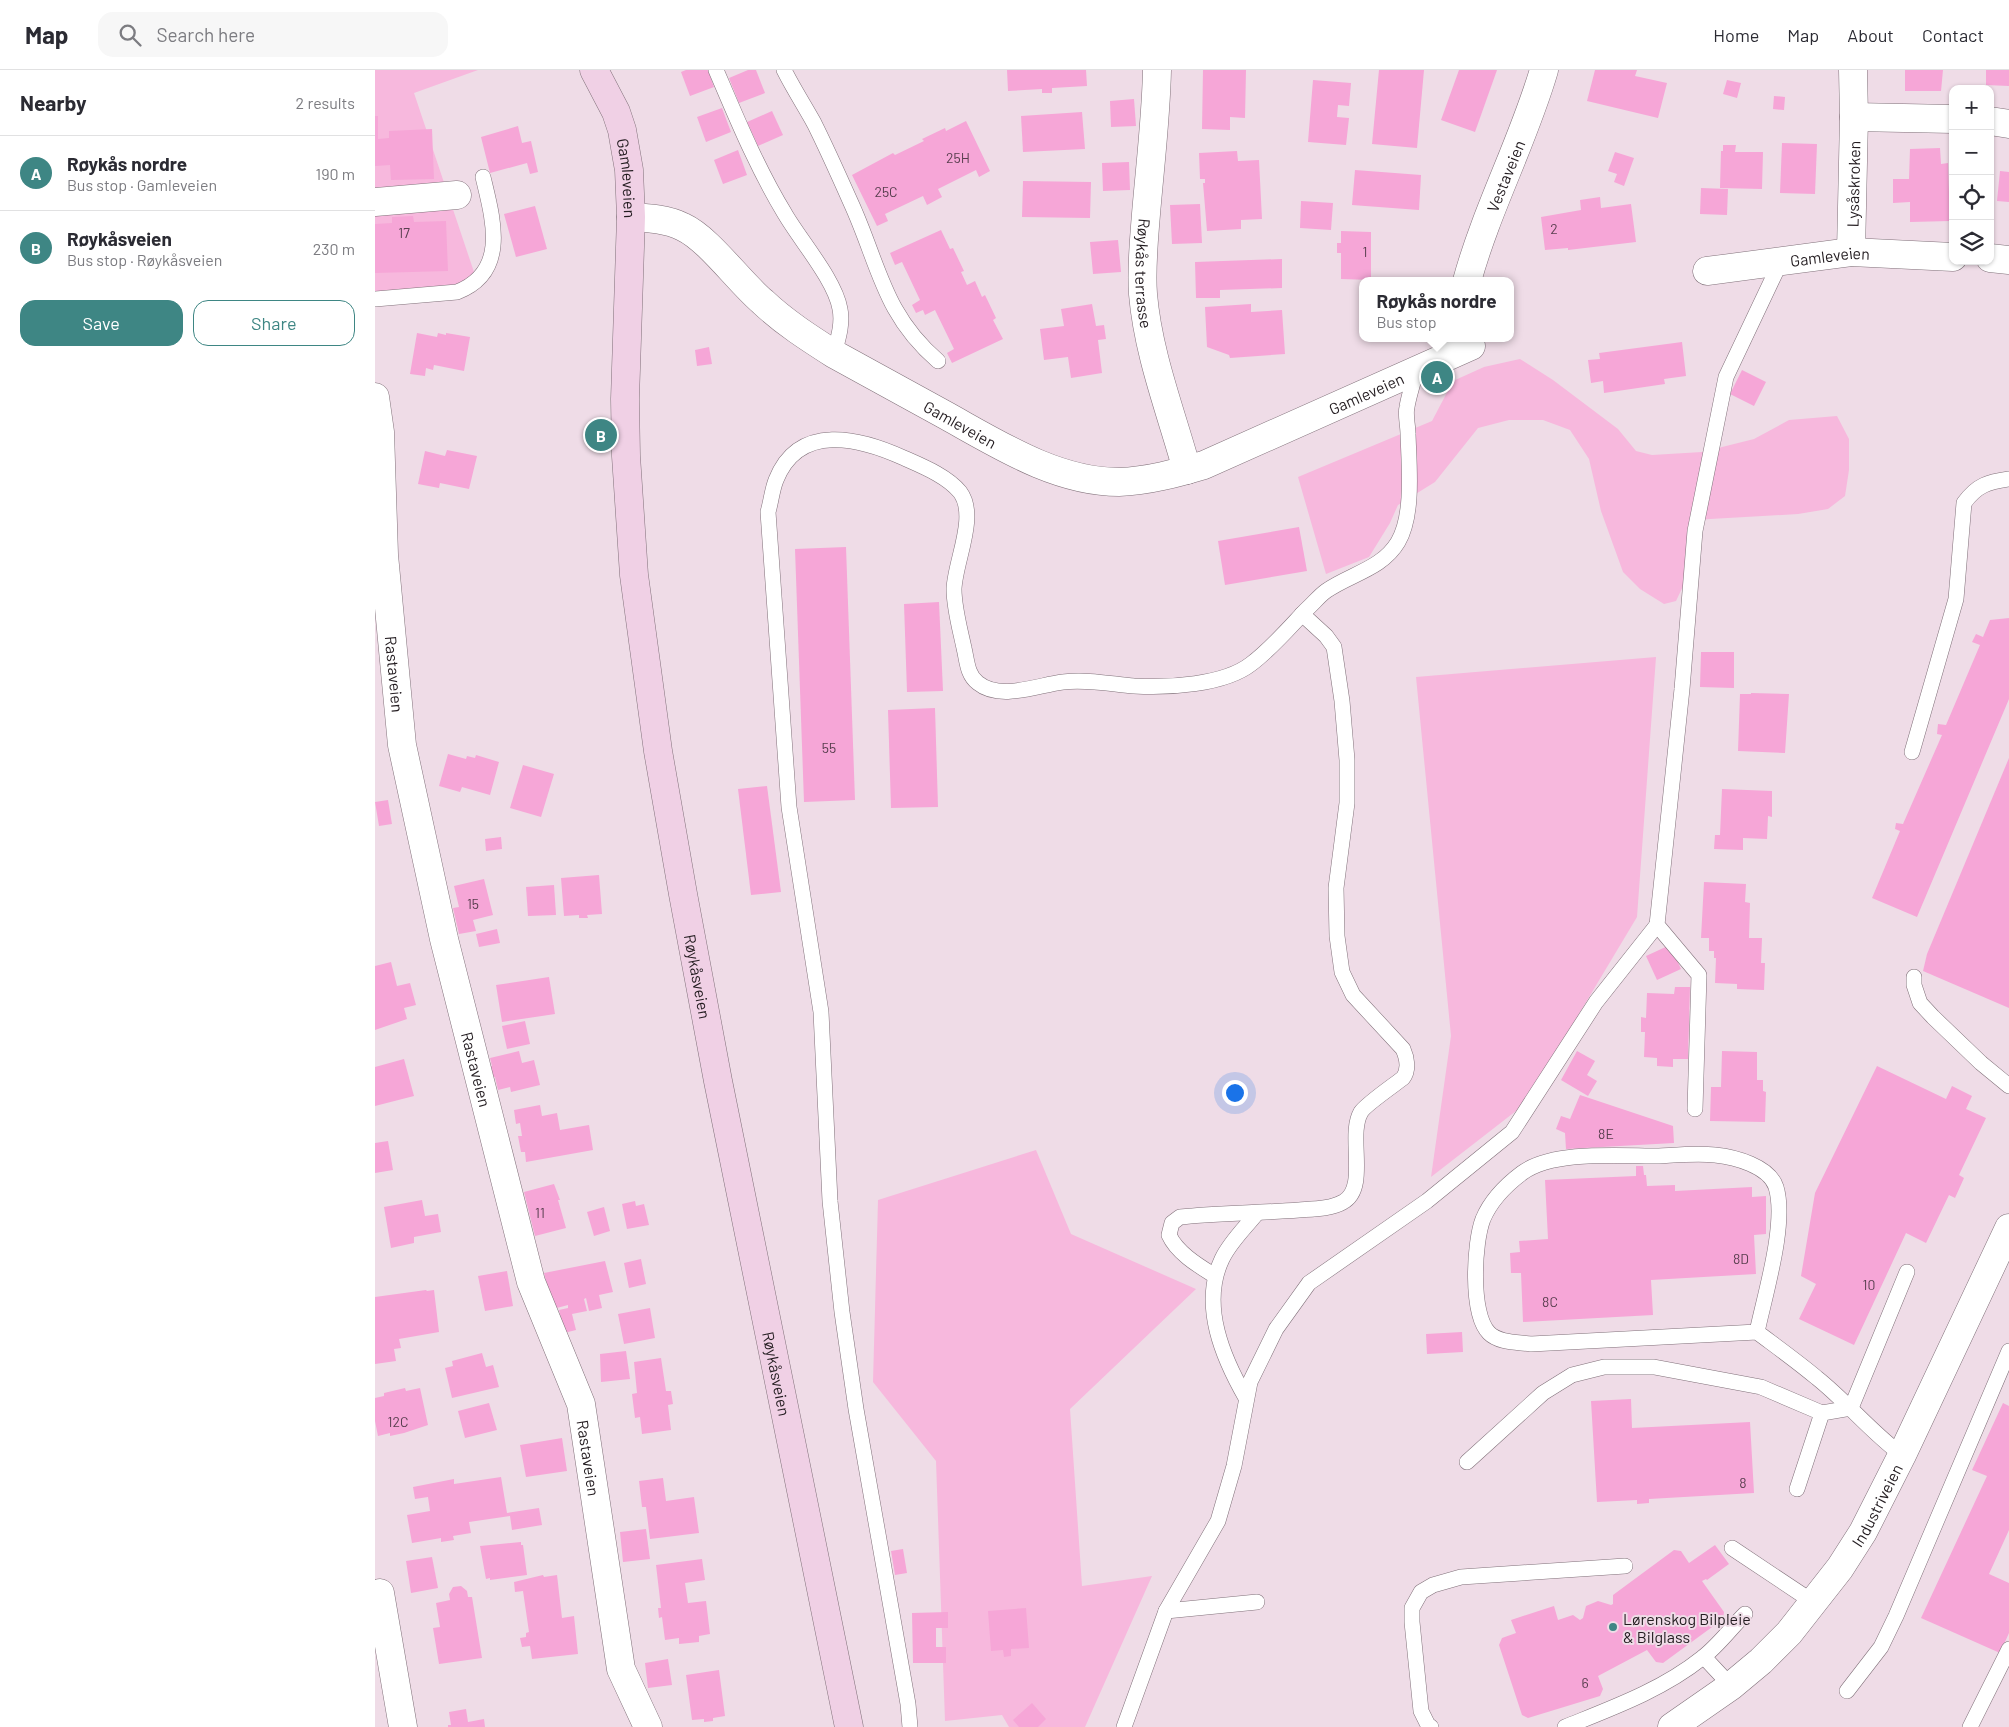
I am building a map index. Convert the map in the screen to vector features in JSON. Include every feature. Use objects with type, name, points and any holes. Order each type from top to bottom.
[{"type":"main road","name":"Gamleveien","points":[[594,70],[609,96],[622,130],[629,170],[631,217]]},
{"type":"main road","name":"Røykåsveien","points":[[631,217],[625,456],[634,575],[646,673],[667,808],[700,986],[849,1727]]},
{"type":"street","name":"Røykås terrasse","points":[[1157,70],[1144,243],[1143,292],[1149,335],[1156,365],[1187,470]]},
{"type":"street","name":"Vestaveien","points":[[1468,277],[1491,210],[1528,119],[1544,70]]},
{"type":"street","name":"Lysåskroken","points":[[1851,252],[1854,117],[1853,70]]},
{"type":"street","points":[[1854,117],[1949,119]]},
{"type":"street","points":[[1994,122],[2009,124]]},
{"type":"street","points":[[375,202],[457,195]]},
{"type":"street","name":"Gamleveien","points":[[631,217],[671,222],[691,231],[709,246],[763,303],[833,354],[1016,454],[1062,472],[1099,480],[1118,482],[1151,478],[1187,470],[1226,456],[1416,369],[1470,342]]},
{"type":"street","name":"Gamleveien","points":[[1707,271],[1851,252],[1949,257]]},
{"type":"street","points":[[1994,258],[2009,260]]},
{"type":"street","name":"Rastaveien","points":[[375,397],[380,432],[380,555],[402,745],[444,938],[531,1282],[581,1404],[621,1669],[648,1727]]},
{"type":"street","name":"Industriveien","points":[[1672,1727],[1731,1686],[1761,1661],[1789,1633],[1840,1568],[1863,1532],[1902,1455],[2009,1228]]},
{"type":"street","points":[[380,1593],[403,1727]]},
{"type":"lane","points":[[716,70],[758,166],[785,214],[827,278],[835,295],[840,308],[841,320],[840,331],[833,354]]},
{"type":"lane","points":[[784,70],[814,123],[840,177],[863,231],[881,282],[896,311],[921,346],[938,361]]},
{"type":"lane","points":[[375,299],[457,292],[470,287],[486,271],[494,239],[492,216],[483,176]]},
{"type":"lane","points":[[1124,1727],[1166,1611],[1218,1521],[1234,1466],[1249,1382],[1276,1329],[1309,1283],[1427,1201],[1511,1132],[1596,1002],[1657,925],[1682,689],[1695,531],[1726,377],[1781,261]]},
{"type":"lane","points":[[910,1727],[908,1704],[856,1409],[829,1201],[821,1012],[787,790],[768,512],[775,481],[783,467],[803,448],[834,438],[869,444],[897,455],[930,471],[951,484],[960,493],[965,503],[967,519],[957,567],[955,602],[970,673],[979,685],[989,689],[1007,691],[1065,682],[1100,682],[1151,687],[1227,678],[1250,665],[1325,592],[1381,560],[1399,542],[1408,509],[1407,408],[1416,369]]},
{"type":"lane","points":[[1912,752],[1956,599],[1964,503],[1973,490],[1994,482],[2009,479]]},
{"type":"lane","points":[[1215,1276],[1198,1266],[1172,1241],[1169,1231],[1172,1222],[1180,1217],[1189,1216],[1257,1214],[1336,1206],[1348,1199],[1356,1180],[1356,1134],[1361,1112],[1403,1078],[1407,1071],[1407,1057],[1403,1049],[1353,995],[1341,972],[1337,936],[1336,888],[1347,803],[1347,760],[1342,700],[1334,647],[1326,636],[1302,614]]},
{"type":"lane","points":[[1657,925],[1699,975],[1695,1109]]},
{"type":"lane","points":[[1914,977],[1914,985],[1920,1002],[1933,1018],[2009,1086]]},
{"type":"lane","points":[[1757,1332],[1779,1228],[1779,1205],[1776,1185],[1763,1170],[1749,1162],[1715,1155],[1570,1157],[1544,1162],[1522,1172],[1493,1199],[1483,1218],[1477,1242],[1477,1294],[1480,1319],[1488,1332],[1500,1340],[1531,1344],[1757,1332],[1818,1378],[1851,1408],[1878,1437],[1902,1455]]},
{"type":"lane","points":[[1247,1398],[1233,1375],[1215,1326],[1213,1301],[1215,1276],[1222,1258],[1257,1214]]},
{"type":"lane","points":[[1851,1408],[1907,1272]]},
{"type":"lane","points":[[1847,1691],[1881,1647],[1896,1616],[2009,1351]]},
{"type":"lane","points":[[1467,1462],[1543,1393],[1571,1375],[1604,1367],[1654,1367],[1761,1387],[1822,1413],[1851,1408]]},
{"type":"lane","points":[[1797,1489],[1822,1413]]},
{"type":"lane","points":[[1732,1548],[1813,1602]]},
{"type":"lane","points":[[1431,1727],[1421,1711],[1412,1622],[1412,1608],[1421,1592],[1433,1584],[1461,1577],[1625,1566]]},
{"type":"lane","points":[[1166,1611],[1257,1602]]},
{"type":"lane","points":[[1565,1727],[1635,1698],[1678,1676],[1704,1657],[1745,1614]]},
{"type":"lane","points":[[1970,1727],[2009,1649]]},
{"type":"lane","points":[[1704,1657],[1731,1686]]},
{"type":"shaded area","points":[[375,70],[478,70],[414,93],[477,281],[375,298]]},
{"type":"shaded area","points":[[1520,359],[1553,380],[1618,429],[1636,451],[1652,455],[1702,452],[1754,439],[1789,420],[1837,416],[1849,439],[1849,470],[1845,496],[1828,509],[1798,514],[1693,520],[1686,580],[1676,601],[1664,604],[1640,589],[1623,572],[1601,511],[1589,459],[1570,430],[1543,420],[1509,420],[1478,428],[1435,482],[1398,505],[1390,523],[1369,557],[1326,574],[1298,477],[1432,421],[1453,381],[1484,367]]},
{"type":"shaded area","points":[[1656,657],[1637,917],[1525,1104],[1431,1177],[1451,1036],[1416,677]]},
{"type":"shaded area","points":[[1036,1150],[1071,1234],[1196,1289],[1070,1409],[1082,1586],[1152,1576],[1085,1727],[1009,1727],[1002,1715],[945,1721],[936,1461],[873,1382],[878,1200]]},
{"type":"building","points":[[686,70],[708,70],[714,87],[690,96],[681,72]]},
{"type":"building","points":[[748,70],[756,70],[765,93],[739,103],[729,78]]},
{"type":"building","points":[[1007,70],[1086,70],[1087,86],[1052,88],[1052,93],[1042,93],[1042,89],[1008,91]]},
{"type":"building","points":[[1203,70],[1246,70],[1245,118],[1230,117],[1230,130],[1202,129]]},
{"type":"building","points":[[1379,70],[1424,70],[1417,148],[1372,144]]},
{"type":"building","points":[[1459,70],[1497,70],[1475,132],[1441,120]]},
{"type":"building","points":[[1595,70],[1637,70],[1635,76],[1667,83],[1658,118],[1587,101]]},
{"type":"building","points":[[1905,70],[1943,70],[1941,91],[1905,91]]},
{"type":"building","points":[[1986,70],[2009,70],[2009,86],[1986,85]]},
{"type":"building","points":[[1313,80],[1351,83],[1349,106],[1338,105],[1337,117],[1349,118],[1346,145],[1308,142]]},
{"type":"building","points":[[1727,80],[1741,83],[1737,98],[1723,94]]},
{"type":"building","points":[[1774,96],[1785,97],[1784,110],[1773,109]]},
{"type":"building","points":[[1134,99],[1136,126],[1111,127],[1110,101]]},
{"type":"building","points":[[722,108],[731,132],[706,142],[697,117]]},
{"type":"building","points":[[772,111],[783,135],[758,146],[747,122]]},
{"type":"building","points":[[1082,112],[1085,149],[1023,152],[1021,116]]},
{"type":"building","points":[[375,116],[378,116],[378,139],[389,138],[389,131],[432,129],[434,179],[391,180],[390,165],[375,166]]},
{"type":"building","points":[[966,121],[990,171],[979,177],[976,170],[938,189],[942,197],[927,205],[923,196],[885,214],[888,221],[877,226],[852,175],[893,153],[895,155],[924,141],[922,139],[945,128],[946,131]]},
{"type":"building","points":[[518,126],[522,143],[531,141],[538,172],[530,174],[527,163],[490,173],[481,137]]},
{"type":"building","points":[[1782,143],[1817,144],[1815,194],[1780,193]]},
{"type":"building","points":[[1723,145],[1736,145],[1735,152],[1763,152],[1762,189],[1720,188],[1721,151],[1723,151]]},
{"type":"building","points":[[1940,148],[1941,164],[1948,163],[1949,221],[1910,222],[1910,202],[1893,203],[1893,179],[1909,179],[1910,149]]},
{"type":"building","points":[[738,150],[747,175],[723,184],[714,160]]},
{"type":"building","points":[[1237,151],[1238,161],[1259,160],[1262,219],[1241,220],[1241,229],[1207,231],[1203,183],[1205,183],[1205,179],[1200,179],[1199,153]]},
{"type":"building","points":[[1615,152],[1634,158],[1624,186],[1614,182],[1617,174],[1608,171]]},
{"type":"building","points":[[1129,162],[1130,190],[1103,191],[1102,163]]},
{"type":"building","points":[[1355,170],[1421,175],[1419,210],[1352,205]]},
{"type":"building","points":[[2000,171],[2009,172],[2009,202],[1997,201]]},
{"type":"building","points":[[1023,181],[1091,182],[1090,218],[1022,217]]},
{"type":"building","points":[[1701,188],[1728,189],[1727,215],[1700,214]]},
{"type":"building","points":[[1600,197],[1601,208],[1631,204],[1636,242],[1568,250],[1568,248],[1545,250],[1541,217],[1581,210],[1580,200]]},
{"type":"building","points":[[1301,201],[1333,203],[1331,230],[1300,228]]},
{"type":"building","points":[[1200,204],[1202,243],[1172,244],[1170,205]]},
{"type":"building","points":[[535,206],[547,249],[516,257],[504,214]]},
{"type":"building","points":[[413,216],[414,222],[446,221],[448,271],[375,273],[375,224],[392,223],[392,217]]},
{"type":"building","points":[[941,230],[950,249],[953,248],[964,271],[961,272],[967,285],[975,281],[982,297],[985,295],[996,318],[993,320],[1003,339],[952,363],[947,353],[954,349],[935,310],[925,315],[923,310],[916,313],[912,305],[920,300],[902,262],[895,265],[890,253]]},
{"type":"building","points":[[1341,231],[1371,232],[1371,277],[1359,277],[1359,280],[1341,279],[1341,253],[1337,253],[1337,243],[1341,243]]},
{"type":"building","points":[[1118,240],[1121,272],[1093,274],[1090,242]]},
{"type":"building","points":[[1282,259],[1282,288],[1220,290],[1220,298],[1196,298],[1195,262]]},
{"type":"building","points":[[1092,304],[1096,326],[1104,325],[1106,339],[1098,340],[1102,373],[1071,378],[1068,357],[1044,360],[1040,329],[1064,326],[1061,309]]},
{"type":"building","points":[[1251,304],[1251,312],[1282,310],[1285,354],[1230,358],[1229,355],[1207,347],[1205,307]]},
{"type":"building","points":[[417,333],[437,337],[438,333],[446,335],[446,333],[470,337],[464,371],[434,365],[433,370],[426,368],[425,376],[410,374]]},
{"type":"building","points":[[1682,342],[1686,376],[1664,379],[1665,384],[1604,393],[1603,381],[1591,383],[1588,360],[1600,359],[1599,353]]},
{"type":"building","points":[[709,347],[712,364],[697,366],[695,350]]},
{"type":"building","points":[[1742,370],[1766,382],[1754,406],[1730,394]]},
{"type":"building","points":[[447,450],[477,456],[469,489],[440,483],[439,488],[418,484],[425,451],[445,456]]},
{"type":"building","points":[[1299,527],[1307,571],[1225,585],[1218,541]]},
{"type":"building","points":[[846,547],[855,800],[804,802],[795,549]]},
{"type":"building","points":[[939,602],[943,691],[907,692],[904,604]]},
{"type":"building","points":[[2009,618],[2009,699],[1917,917],[1872,898],[1900,831],[1895,829],[1896,823],[1903,824],[1942,735],[1937,734],[1938,724],[1946,725],[1980,645],[1972,642],[1976,634],[1983,637],[1990,620]]},
{"type":"building","points":[[1701,652],[1734,652],[1734,688],[1700,687]]},
{"type":"building","points":[[1740,694],[1789,694],[1785,753],[1738,751]]},
{"type":"building","points":[[935,708],[938,807],[891,808],[888,710]]},
{"type":"building","points":[[448,754],[466,759],[467,756],[475,758],[476,755],[499,762],[490,795],[462,787],[460,792],[439,786]]},
{"type":"building","points":[[2009,758],[2009,1008],[1923,971],[1927,954]]},
{"type":"building","points":[[523,765],[554,774],[541,817],[510,808]]},
{"type":"building","points":[[767,786],[781,892],[751,895],[738,789]]},
{"type":"building","points":[[1722,789],[1772,791],[1772,817],[1768,816],[1767,839],[1743,838],[1743,850],[1714,849],[1715,835],[1720,835]]},
{"type":"building","points":[[388,800],[392,824],[379,826],[375,802]]},
{"type":"building","points":[[501,837],[502,849],[486,851],[485,839]]},
{"type":"building","points":[[599,875],[602,914],[587,915],[588,918],[579,918],[579,915],[564,916],[561,878]]},
{"type":"building","points":[[484,879],[493,915],[473,920],[476,931],[459,934],[453,908],[459,907],[454,886]]},
{"type":"building","points":[[1704,882],[1746,884],[1745,902],[1750,903],[1749,938],[1762,938],[1761,963],[1765,963],[1764,990],[1737,989],[1737,984],[1715,983],[1716,958],[1714,958],[1714,951],[1709,951],[1709,938],[1701,938]]},
{"type":"building","points":[[554,885],[556,915],[528,916],[526,887]]},
{"type":"building","points":[[497,929],[500,943],[479,947],[476,934]]},
{"type":"building","points":[[1670,945],[1681,969],[1657,980],[1646,956]]},
{"type":"building","points":[[391,962],[397,986],[410,983],[416,1005],[404,1008],[407,1019],[375,1030],[375,966]]},
{"type":"building","points":[[549,977],[555,1014],[502,1022],[496,985]]},
{"type":"building","points":[[1675,987],[1690,987],[1688,1059],[1673,1059],[1673,1067],[1657,1066],[1657,1058],[1644,1057],[1645,1032],[1641,1032],[1641,1017],[1646,1018],[1647,993],[1674,994]]},
{"type":"building","points":[[525,1021],[530,1044],[507,1049],[502,1026]]},
{"type":"building","points":[[519,1051],[522,1063],[534,1060],[540,1085],[511,1092],[510,1087],[498,1090],[495,1077],[490,1078],[488,1067],[492,1066],[490,1058]]},
{"type":"building","points":[[1577,1051],[1595,1061],[1587,1075],[1597,1081],[1588,1096],[1561,1080]]},
{"type":"building","points":[[1722,1051],[1757,1052],[1757,1080],[1763,1080],[1763,1091],[1766,1092],[1765,1122],[1710,1121],[1711,1087],[1721,1087]]},
{"type":"building","points":[[404,1059],[414,1096],[375,1106],[375,1067]]},
{"type":"building","points":[[1877,1066],[1946,1099],[1952,1086],[1972,1096],[1966,1109],[1986,1118],[1959,1175],[1964,1178],[1955,1198],[1949,1195],[1926,1243],[1906,1233],[1854,1345],[1799,1319],[1816,1284],[1801,1276],[1815,1193]]},
{"type":"building","points":[[1580,1095],[1673,1126],[1674,1143],[1566,1149],[1565,1133],[1556,1129],[1561,1116],[1570,1119]]},
{"type":"building","points":[[540,1105],[542,1116],[557,1113],[560,1130],[589,1125],[593,1150],[526,1162],[525,1152],[521,1152],[518,1136],[522,1136],[520,1123],[516,1124],[514,1110]]},
{"type":"building","points":[[388,1141],[393,1170],[375,1173],[375,1143]]},
{"type":"building","points":[[1636,1166],[1643,1166],[1647,1186],[1675,1185],[1675,1191],[1752,1187],[1752,1197],[1766,1196],[1766,1234],[1754,1235],[1756,1274],[1651,1280],[1653,1315],[1523,1322],[1521,1273],[1511,1273],[1510,1253],[1520,1252],[1519,1241],[1548,1239],[1545,1180],[1636,1176]]},
{"type":"building","points":[[554,1184],[560,1200],[558,1200],[566,1228],[535,1236],[524,1192]]},
{"type":"building","points":[[422,1200],[425,1216],[438,1214],[441,1232],[414,1237],[414,1243],[391,1248],[384,1207]]},
{"type":"building","points":[[635,1201],[636,1206],[644,1204],[649,1225],[627,1229],[622,1204]]},
{"type":"building","points":[[604,1207],[610,1231],[594,1236],[587,1212]]},
{"type":"building","points":[[641,1259],[646,1284],[629,1288],[624,1263]]},
{"type":"building","points":[[605,1261],[613,1292],[599,1295],[602,1308],[589,1311],[586,1298],[584,1299],[587,1311],[572,1314],[576,1330],[564,1333],[559,1310],[568,1308],[568,1305],[553,1309],[544,1273]]},
{"type":"building","points":[[507,1271],[513,1306],[485,1311],[478,1276]]},
{"type":"building","points":[[434,1290],[439,1332],[399,1339],[401,1348],[394,1349],[396,1361],[375,1364],[375,1297]]},
{"type":"building","points":[[650,1308],[655,1338],[624,1344],[618,1314]]},
{"type":"building","points":[[1462,1332],[1463,1352],[1427,1354],[1426,1334]]},
{"type":"building","points":[[626,1351],[630,1379],[601,1382],[600,1354]]},
{"type":"building","points":[[482,1353],[486,1367],[493,1365],[499,1387],[452,1398],[445,1368],[453,1366],[452,1361]]},
{"type":"building","points":[[661,1358],[666,1391],[671,1391],[673,1404],[668,1405],[671,1430],[642,1434],[640,1417],[635,1418],[632,1394],[637,1393],[634,1362]]},
{"type":"building","points":[[405,1388],[406,1391],[420,1388],[428,1425],[404,1433],[390,1436],[390,1433],[378,1436],[375,1421],[375,1398],[384,1396],[384,1393]]},
{"type":"building","points":[[1631,1399],[1632,1428],[1750,1422],[1754,1493],[1649,1499],[1649,1503],[1637,1504],[1637,1500],[1597,1502],[1591,1401]]},
{"type":"building","points":[[489,1403],[497,1430],[465,1438],[458,1411]]},
{"type":"building","points":[[2003,1403],[2009,1406],[2009,1530],[1989,1574],[2009,1583],[2009,1633],[2000,1653],[1921,1618],[1987,1476],[1972,1470]]},
{"type":"building","points":[[562,1438],[567,1471],[526,1477],[520,1445]]},
{"type":"building","points":[[501,1477],[507,1513],[539,1508],[542,1525],[512,1530],[510,1516],[469,1522],[471,1533],[453,1536],[454,1540],[441,1542],[441,1538],[412,1543],[407,1515],[430,1511],[428,1497],[415,1499],[413,1487],[454,1479],[454,1484]]},
{"type":"building","points":[[663,1478],[666,1501],[694,1497],[699,1533],[650,1539],[646,1507],[642,1507],[639,1481]]},
{"type":"building","points":[[646,1529],[650,1559],[623,1562],[620,1532]]},
{"type":"building","points":[[521,1542],[527,1575],[486,1579],[480,1546]]},
{"type":"building","name":"Lørenskog Bilpleie & Bilglass","points":[[1715,1545],[1729,1564],[1707,1580],[1702,1581],[1724,1612],[1723,1619],[1663,1663],[1656,1662],[1647,1650],[1598,1676],[1603,1689],[1600,1696],[1528,1718],[1522,1715],[1499,1645],[1502,1638],[1516,1633],[1511,1620],[1554,1606],[1558,1620],[1573,1615],[1580,1620],[1583,1618],[1586,1606],[1598,1601],[1613,1604],[1613,1595],[1674,1550],[1681,1551],[1689,1563]]},
{"type":"building","points":[[903,1549],[907,1573],[895,1575],[891,1551]]},
{"type":"building","points":[[432,1557],[438,1588],[411,1593],[406,1561]]},
{"type":"building","points":[[702,1559],[705,1580],[685,1583],[688,1603],[706,1601],[710,1634],[699,1636],[699,1642],[679,1644],[679,1638],[665,1640],[662,1617],[659,1618],[658,1608],[661,1608],[656,1565]]},
{"type":"building","points":[[543,1575],[544,1577],[557,1575],[562,1618],[574,1616],[578,1654],[532,1659],[530,1646],[522,1647],[520,1638],[526,1637],[526,1633],[529,1632],[523,1591],[515,1592],[514,1582]]},
{"type":"building","points":[[461,1586],[467,1591],[468,1597],[472,1597],[482,1658],[439,1664],[433,1628],[440,1627],[436,1603],[450,1600],[449,1594],[453,1587]]},
{"type":"building","points":[[1026,1608],[1029,1648],[1011,1649],[1011,1656],[1004,1657],[1003,1650],[991,1651],[988,1611]]},
{"type":"building","points":[[948,1612],[948,1628],[936,1628],[936,1647],[946,1647],[946,1663],[913,1663],[912,1613]]},
{"type":"building","points":[[668,1659],[672,1685],[648,1688],[645,1663]]},
{"type":"building","points":[[719,1670],[725,1716],[713,1718],[713,1721],[704,1722],[704,1719],[692,1720],[686,1675]]},
{"type":"building","points":[[1032,1703],[1046,1719],[1038,1727],[1019,1727],[1013,1720]]},
{"type":"building","points":[[466,1709],[468,1722],[484,1719],[485,1727],[448,1727],[448,1725],[451,1725],[449,1712]]},
{"type":"place","name":"Røykås nordre","points":[[1437,377]]},
{"type":"place","name":"Røykåsveien","points":[[601,435]]},
{"type":"place","name":"Lørenskog Bilpleie & Bilglass","points":[[1613,1627]]}]
